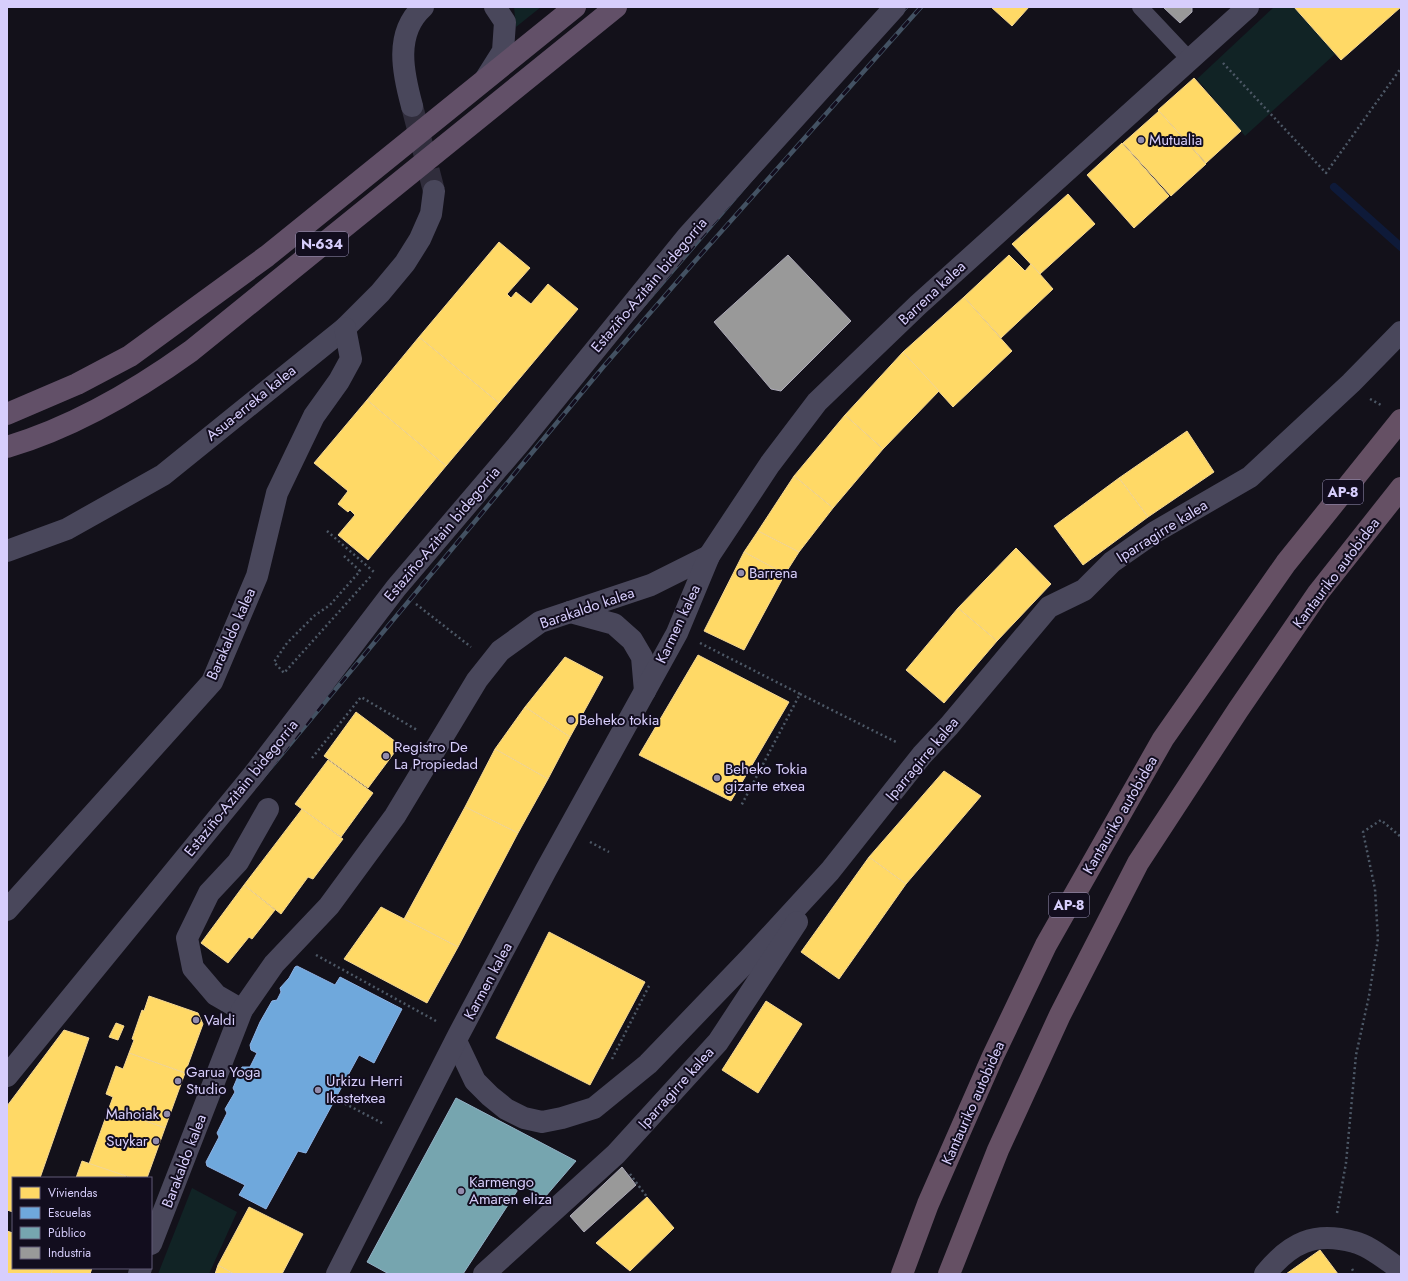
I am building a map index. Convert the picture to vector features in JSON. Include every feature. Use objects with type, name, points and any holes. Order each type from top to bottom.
[{"type":"highway","name":"N-634","points":[[7,414],[77,384],[130,356],[268,256],[574,7]]},
{"type":"highway","name":"N-634","points":[[7,447],[27,441],[89,415],[149,381],[197,346],[616,7]]},
{"type":"highway","name":"Kantauriko autobidea","points":[[902,1274],[928,1204],[993,1056],[1046,945],[1163,739],[1286,563],[1394,414]]},
{"type":"highway","name":"Kantauriko autobidea","points":[[949,1274],[1004,1136],[1060,1015],[1138,863],[1238,710],[1318,593],[1401,488]]},
{"type":"street","points":[[412,106],[405,80],[402,48],[410,24],[422,7]]},
{"type":"street","points":[[485,78],[503,51],[505,22],[495,7]]},
{"type":"street","name":"Estaziño-Azitain bidegorria","points":[[7,1076],[254,774],[396,588],[522,440],[687,237],[895,7]]},
{"type":"street","name":"Barrena kalea","points":[[709,556],[770,464],[817,402],[918,305],[1248,7]]},
{"type":"street","name":"Asua-erreka kalea","points":[[7,552],[67,529],[163,475],[345,328],[380,293],[405,263],[420,239],[431,214],[434,191]]},
{"type":"street","name":"Barakaldo kalea","points":[[7,910],[212,682],[257,576],[277,493],[314,416],[339,381],[351,359],[345,328]]},
{"type":"street","name":"Iparragirre kalea","points":[[458,1038],[476,1081],[490,1096],[506,1109],[524,1118],[542,1122],[562,1118],[594,1108],[648,1064],[749,959],[830,871],[922,755],[949,726],[1048,607],[1084,590],[1112,562],[1155,532],[1250,477],[1351,383],[1401,332]]},
{"type":"street","name":"Barakaldo kalea","points":[[152,1241],[242,1010],[274,964],[334,900],[395,816],[440,744],[476,680],[490,662],[500,651],[540,622],[651,586],[709,556]]},
{"type":"street","name":"Karmen kalea","points":[[337,1274],[556,851],[677,633],[709,556]]},
{"type":"street","name":"Karmen kalea","points":[[570,612],[614,624],[632,640],[642,657],[645,690]]},
{"type":"street","points":[[242,1010],[216,995],[193,968],[187,938],[209,893],[238,862],[268,809]]},
{"type":"street","name":"Iparragirre kalea","points":[[484,1274],[616,1154],[718,1042],[830,871]]},
{"type":"street","points":[[1266,1274],[1284,1254],[1305,1240],[1333,1239],[1354,1242],[1366,1247],[1401,1270]]},
{"type":"lane","points":[[1140,7],[1189,60]]},
{"type":"path","points":[[1220,60],[1326,173],[1401,68]]},
{"type":"path","points":[[1351,383],[1363,395],[1394,414]]},
{"type":"path","points":[[327,531],[375,571],[284,673],[274,662],[287,643],[314,616],[330,605],[360,571],[344,556]]},
{"type":"path","points":[[439,622],[490,662]]},
{"type":"path","points":[[697,642],[902,745]]},
{"type":"path","points":[[741,806],[800,694]]},
{"type":"path","points":[[312,758],[361,697],[440,744]]},
{"type":"path","points":[[1333,1239],[1346,1163],[1356,1055],[1369,996],[1378,939],[1375,889],[1363,832],[1382,820],[1401,837]]},
{"type":"path","points":[[589,842],[609,852]]},
{"type":"path","points":[[293,943],[458,1038]]},
{"type":"path","points":[[609,1065],[650,984]]},
{"type":"path","points":[[336,1099],[386,1125]]},
{"type":"shaded area","points":[[514,7],[541,7],[516,27]]},
{"type":"shaded area","points":[[1274,7],[1294,7],[1335,54],[1245,136],[1197,79]]},
{"type":"shaded area","points":[[192,1188],[237,1212],[209,1274],[158,1274]]},
{"type":"building: Viviendas","points":[[991,7],[1029,7],[1012,26]]},
{"type":"building: Viviendas","points":[[1294,7],[1401,7],[1341,60]]},
{"type":"building: Viviendas","points":[[1194,78],[1241,131],[1206,163],[1158,110]]},
{"type":"building: Viviendas","points":[[1159,111],[1206,164],[1171,196],[1123,143]]},
{"type":"building: Viviendas","points":[[1122,143],[1169,196],[1134,228],[1087,175]]},
{"type":"building: Viviendas","points":[[1068,194],[1095,224],[1040,274],[1012,244]]},
{"type":"building: Viviendas","points":[[499,242],[530,268],[507,294],[511,298],[516,292],[531,304],[548,284],[578,309],[499,403],[419,337]]},
{"type":"building: Viviendas","points":[[1009,255],[1025,271],[1031,264],[1053,289],[1001,338],[964,297]]},
{"type":"building: Viviendas","points":[[964,297],[1012,351],[953,407],[903,352]]},
{"type":"building: Viviendas","points":[[419,337],[499,403],[446,466],[367,400]]},
{"type":"building: Viviendas","points":[[903,352],[939,391],[883,449],[845,415]]},
{"type":"building: Viviendas","points":[[367,400],[446,466],[368,560],[338,535],[355,515],[350,510],[348,512],[338,504],[348,491],[314,463]]},
{"type":"building: Viviendas","points":[[845,415],[883,449],[833,508],[794,476]]},
{"type":"building: Viviendas","points":[[1187,431],[1214,472],[1148,517],[1119,478]]},
{"type":"building: Viviendas","points":[[794,476],[833,508],[799,552],[758,531]]},
{"type":"building: Viviendas","points":[[1119,478],[1148,517],[1083,565],[1054,526]]},
{"type":"building: Viviendas","points":[[758,531],[799,552],[785,574],[744,552]]},
{"type":"building: Viviendas","points":[[1016,548],[1051,584],[997,641],[958,608]]},
{"type":"building: Viviendas","points":[[744,552],[785,574],[744,650],[704,631]]},
{"type":"building: Viviendas","points":[[958,608],[997,641],[944,703],[906,670]]},
{"type":"building: Viviendas","points":[[698,655],[789,702],[731,801],[639,755]]},
{"type":"building: Viviendas","points":[[565,657],[603,677],[570,737],[525,707]]},
{"type":"building: Viviendas","points":[[525,707],[570,737],[548,779],[495,749]]},
{"type":"building: Viviendas","points":[[356,712],[400,745],[368,788],[324,756]]},
{"type":"building: Viviendas","points":[[495,749],[548,779],[518,833],[465,807]]},
{"type":"building: Viviendas","points":[[328,760],[373,793],[341,837],[295,804]]},
{"type":"building: Viviendas","points":[[944,771],[981,796],[906,884],[869,857]]},
{"type":"building: Viviendas","points":[[465,807],[518,833],[458,947],[404,919]]},
{"type":"building: Viviendas","points":[[302,809],[343,839],[313,879],[308,877],[281,914],[244,885]]},
{"type":"building: Viviendas","points":[[869,857],[906,884],[839,979],[801,952]]},
{"type":"building: Viviendas","points":[[244,885],[275,910],[252,939],[249,937],[228,963],[201,943]]},
{"type":"building: Viviendas","points":[[381,907],[458,947],[427,1003],[344,959]]},
{"type":"building: Viviendas","points":[[549,932],[645,982],[590,1085],[496,1038]]},
{"type":"building: Viviendas","points":[[149,996],[198,1013],[203,1024],[185,1073],[129,1053],[142,1010],[144,1011]]},
{"type":"building: Viviendas","points":[[766,1001],[802,1024],[758,1093],[722,1070]]},
{"type":"building: Viviendas","points":[[116,1023],[124,1026],[118,1040],[109,1037]]},
{"type":"building: Viviendas","points":[[64,1030],[89,1038],[40,1177],[12,1177],[12,1212],[7,1210],[7,1106]]},
{"type":"building: Viviendas","points":[[129,1053],[185,1073],[165,1128],[109,1108],[113,1097],[106,1094],[116,1066],[123,1069]]},
{"type":"building: Viviendas","points":[[109,1108],[165,1128],[147,1177],[129,1177],[89,1164]]},
{"type":"building: Viviendas","points":[[82,1161],[126,1176],[126,1177],[76,1177]]},
{"type":"building: Viviendas","points":[[647,1197],[674,1228],[630,1271],[596,1243]]},
{"type":"building: Viviendas","points":[[249,1207],[303,1234],[282,1274],[234,1274],[218,1265]]},
{"type":"building: Viviendas","points":[[7,1231],[12,1233],[12,1269],[53,1269],[51,1274],[7,1274]]},
{"type":"building: Viviendas","points":[[1320,1250],[1338,1274],[1286,1274]]},
{"type":"building: Viviendas","points":[[218,1265],[234,1274],[215,1274]]},
{"type":"building: Viviendas","points":[[53,1269],[92,1269],[90,1274],[51,1274]]},
{"type":"building: Escuelas","points":[[297,966],[335,985],[340,977],[402,1009],[374,1063],[359,1055],[306,1153],[298,1151],[266,1209],[239,1195],[245,1185],[207,1166],[206,1162],[219,1137],[217,1133],[227,1113],[225,1109],[235,1092],[233,1088],[242,1067],[250,1067],[257,1053],[251,1050],[250,1045],[260,1022],[272,1001],[277,1000],[281,992],[280,988]]},
{"type":"building: Público","name":"Karmengo Amaren eliza","points":[[456,1098],[576,1161],[545,1197],[521,1185],[463,1274],[389,1274],[367,1262]]},
{"type":"building: Industria","points":[[1163,7],[1192,7],[1192,12],[1180,23]]},
{"type":"building: Industria","points":[[788,255],[851,321],[781,391],[771,389],[714,322]]},
{"type":"building: Industria","points":[[622,1167],[636,1185],[584,1232],[570,1216]]},
{"type":"waterway","points":[[1334,187],[1401,247]]},
{"type":"tunnel","points":[[412,106],[434,191]]},
{"type":"railway","points":[[7,1067],[67,990],[503,469],[799,123],[906,7]]},
{"type":"railway","points":[[7,1085],[76,997],[276,761],[604,366],[921,7]]},
{"type":"place","name":"Mutualia","points":[[1141,140]]},
{"type":"place","name":"Barrena","points":[[741,573]]},
{"type":"place","name":"Beheko tokia","points":[[571,720]]},
{"type":"place","name":"Registro De La Propiedad","points":[[386,756]]},
{"type":"place","name":"Beheko Tokia gizarte etxea","points":[[717,778]]},
{"type":"place","name":"Valdi","points":[[196,1020]]},
{"type":"place","name":"Garua Yoga Studio","points":[[178,1081]]},
{"type":"place","name":"Urkizu Herri Ikastetxea","points":[[318,1090]]},
{"type":"place","name":"Mahoiak","points":[[167,1114]]},
{"type":"place","name":"Suykar","points":[[156,1141]]},
{"type":"place","name":"Karmengo Amaren eliza","points":[[461,1191]]}]
